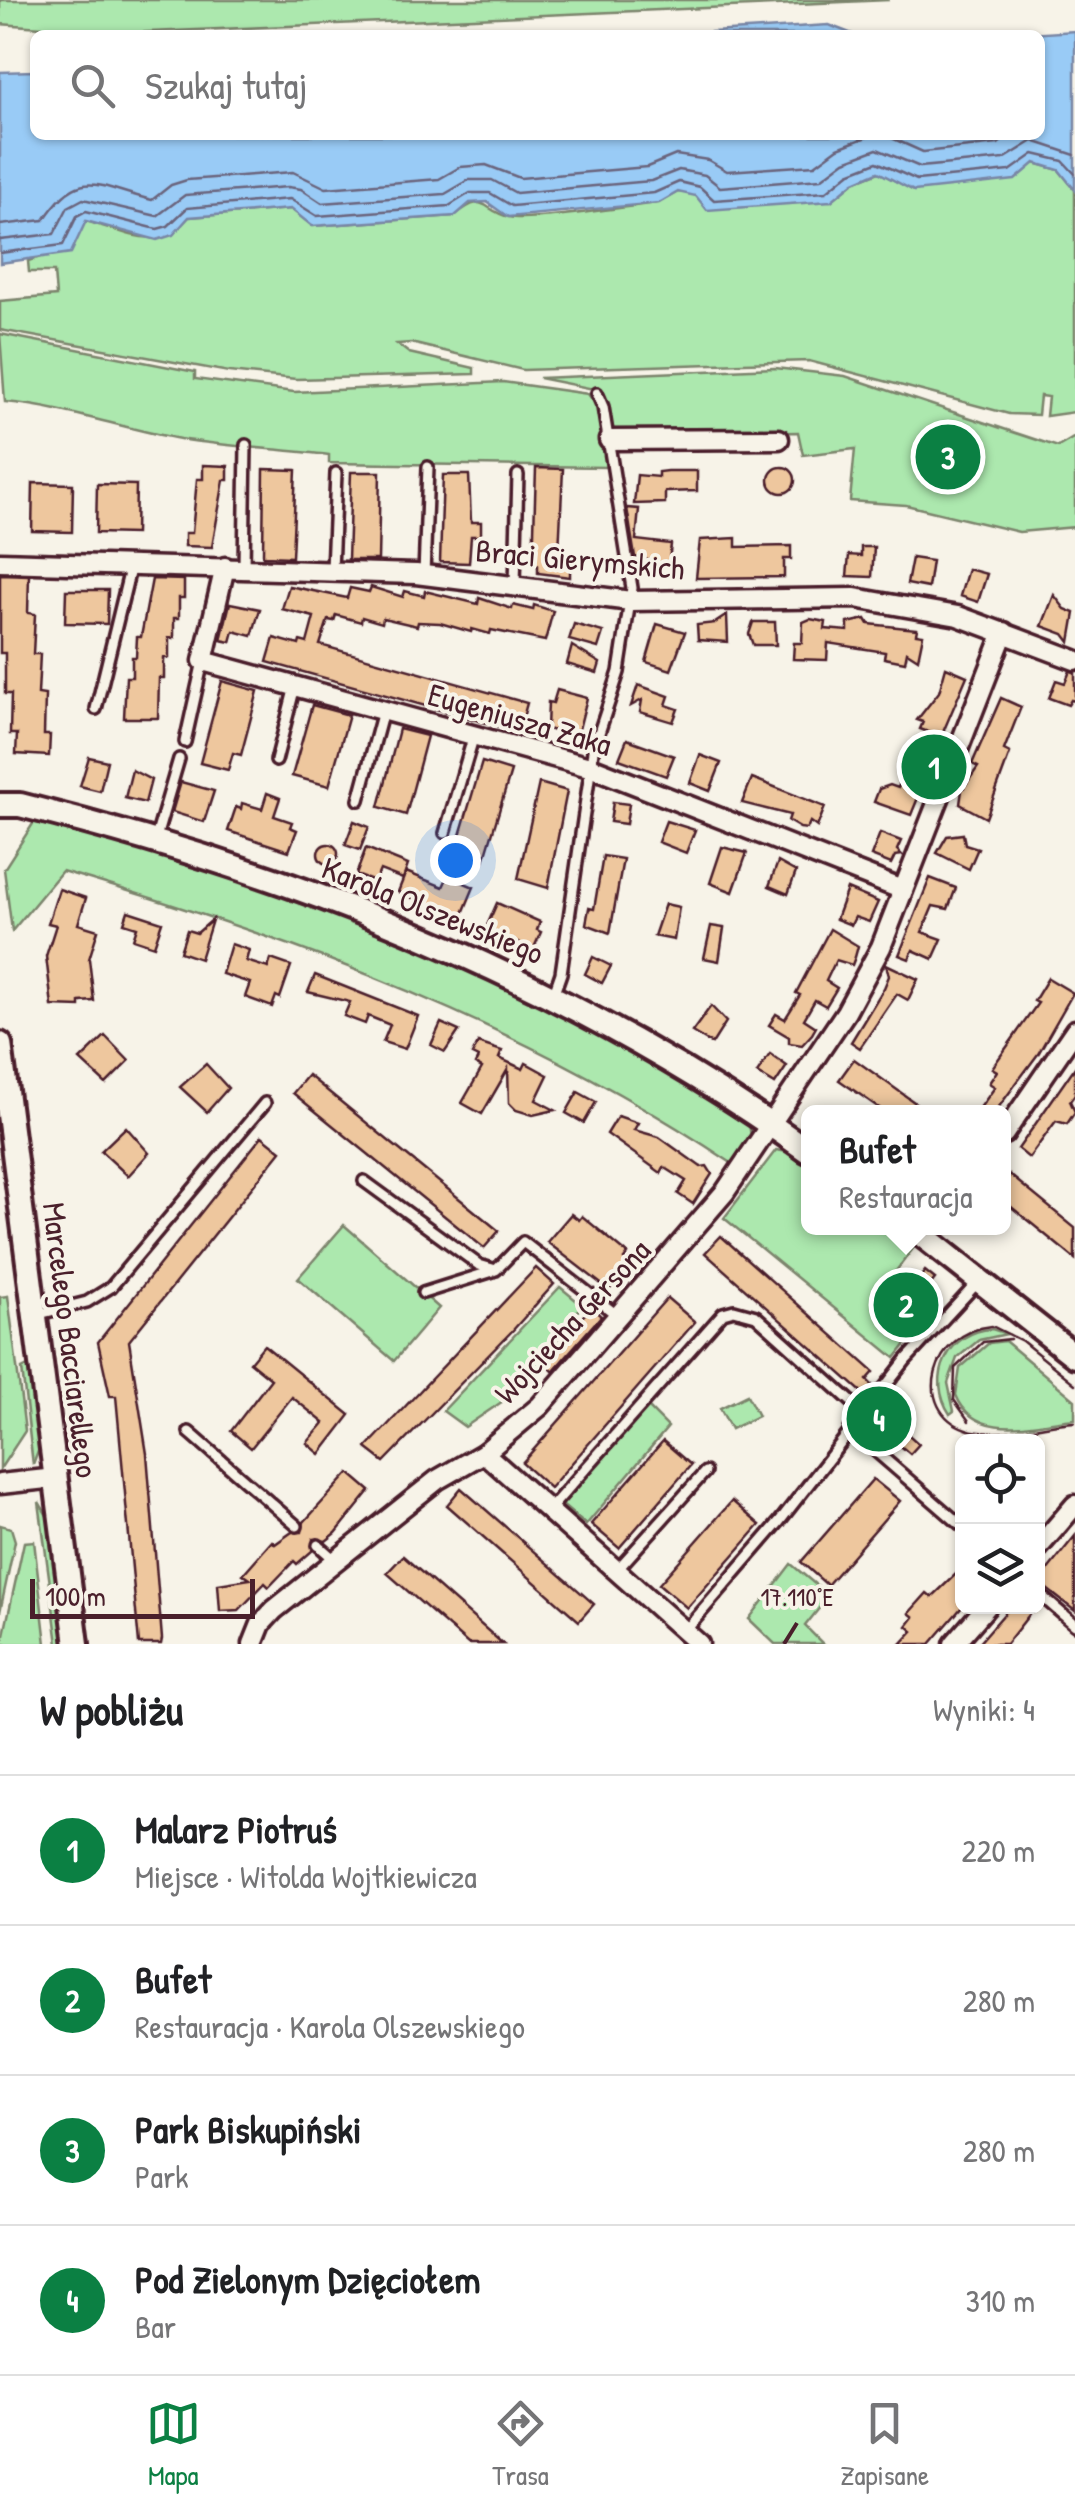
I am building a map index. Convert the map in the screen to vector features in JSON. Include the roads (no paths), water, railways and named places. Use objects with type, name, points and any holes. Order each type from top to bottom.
[{"type":"street","points":[[609,440],[780,439]]},
{"type":"street","name":"Braci Gierymskich","points":[[0,562],[424,575],[630,600],[855,598],[929,609],[1004,632],[1075,660]]},
{"type":"street","points":[[203,661],[234,567]]},
{"type":"street","name":"Wojciecha Gersona","points":[[253,1644],[266,1618],[335,1560],[437,1480],[484,1453],[540,1406],[712,1210],[846,1012],[881,947],[1004,632]]},
{"type":"street","name":"Eugeniusza Zaka","points":[[203,661],[593,768],[903,890]]},
{"type":"street","name":"Karola Olszewskiego","points":[[7,802],[155,840],[386,922],[553,996],[656,1050],[801,1146]]},
{"type":"street","points":[[1011,1124],[1075,1030]]},
{"type":"street","name":"Marcelego Bacciarellego","points":[[0,1044],[12,1180],[35,1316],[77,1644]]},
{"type":"street","points":[[929,1235],[1074,1354]]},
{"type":"street","points":[[484,1453],[692,1638]]},
{"type":"street","points":[[0,1484],[56,1478]]},
{"type":"street","points":[[1045,1540],[1075,1505]]},
{"type":"street","points":[[954,1644],[979,1614]]},
{"type":"lane","points":[[553,996],[560,973],[593,752],[619,672],[630,600],[631,572],[609,440],[597,393]]},
{"type":"lane","points":[[234,567],[246,445]]},
{"type":"lane","points":[[424,575],[428,466]]},
{"type":"lane","points":[[332,570],[336,473]]},
{"type":"lane","points":[[515,584],[518,475]]},
{"type":"lane","points":[[96,708],[131,565]]},
{"type":"lane","points":[[185,742],[203,661]]},
{"type":"lane","points":[[276,761],[294,686]]},
{"type":"lane","points":[[358,800],[383,711]]},
{"type":"lane","points":[[445,833],[474,734]]},
{"type":"lane","points":[[155,840],[180,759]]},
{"type":"lane","points":[[35,1316],[88,1302],[110,1287],[264,1103]]},
{"type":"lane","points":[[364,1181],[479,1264],[496,1270]]},
{"type":"lane","points":[[423,1292],[496,1270],[523,1242],[620,1317]]},
{"type":"lane","points":[[692,1638],[850,1429],[980,1280]]},
{"type":"lane","points":[[547,1513],[723,1312],[744,1311],[756,1316],[864,1412]]},
{"type":"lane","points":[[850,1429],[960,1524]]},
{"type":"lane","points":[[190,1432],[298,1526]]},
{"type":"lane","points":[[615,1572],[705,1472]]},
{"type":"lane","points":[[318,1544],[335,1560]]},
{"type":"lane","points":[[1045,1599],[1075,1625]]},
{"type":"water","points":[[829,25],[842,30],[746,30]]},
{"type":"water","points":[[1075,31],[1075,190],[1059,170],[1035,163],[1015,180],[914,191],[878,172],[854,182],[831,201],[707,210],[696,196],[678,192],[659,203],[508,217],[487,202],[470,203],[455,216],[312,226],[291,209],[189,217],[173,235],[157,240],[86,221],[71,253],[0,263],[0,72],[30,71],[30,140],[1045,140],[1045,33]]},
{"type":"tram line","points":[[1075,1384],[1022,1341],[992,1326],[971,1331],[954,1342],[942,1356],[934,1390],[938,1406],[949,1419],[978,1432],[1075,1422]]},
{"type":"tram line","points":[[969,1421],[954,1400],[955,1368],[983,1342],[1010,1339]]},
{"type":"place","name":"Park Biskupiński","points":[[948,457]]},
{"type":"place","name":"Malarz Piotruś","points":[[934,767]]},
{"type":"place","name":"Bufet","points":[[906,1305]]},
{"type":"place","name":"Pod Zielonym Dzięciołem","points":[[879,1419]]}]
